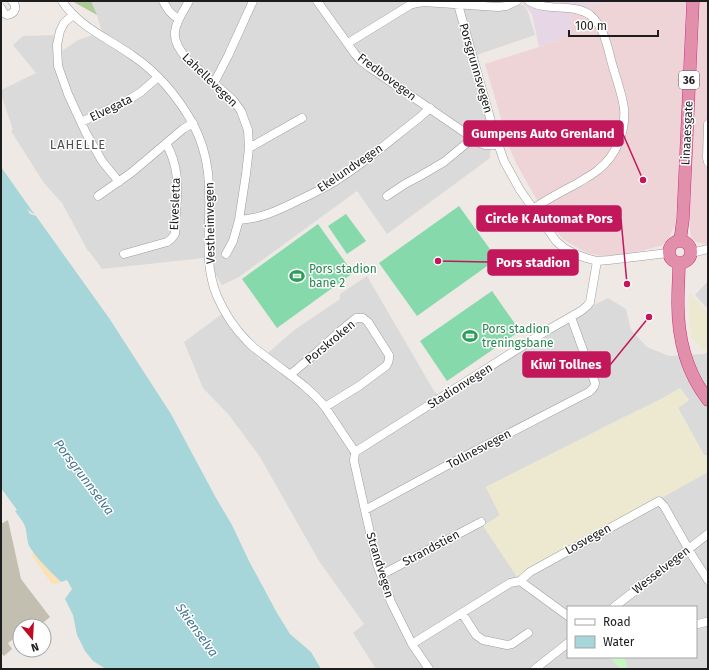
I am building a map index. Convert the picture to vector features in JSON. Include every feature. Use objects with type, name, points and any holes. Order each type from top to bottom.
[{"type":"highway","name":"Linaaesgate","points":[[680,241],[683,219],[693,1]]},
{"type":"highway","points":[[680,241],[687,244],[691,250],[691,253],[686,262],[679,264],[671,259],[668,253],[671,245],[680,241]]},
{"type":"highway","points":[[679,264],[678,308],[681,340],[691,371],[698,386],[708,400]]},
{"type":"street","points":[[3,1],[1,6],[4,13],[7,15],[15,11],[16,8],[12,1]]},
{"type":"street","name":"Vestheimvegen","points":[[62,1],[73,15],[91,30],[145,64],[158,77],[183,108],[200,139],[208,165],[210,190],[208,256],[210,275],[216,295],[230,320],[247,342],[258,352],[290,375],[326,407],[355,452]]},
{"type":"street","points":[[163,1],[172,15],[179,19]]},
{"type":"street","name":"Lahellevegen","points":[[189,1],[176,25],[174,34],[176,45],[188,60],[233,100],[241,111],[248,130],[249,148],[239,220],[226,254]]},
{"type":"street","points":[[214,83],[228,56],[252,1]]},
{"type":"street","name":"Fredbovegen","points":[[317,1],[355,54],[365,64],[473,138],[485,145],[499,145]]},
{"type":"street","points":[[348,43],[410,5],[417,3],[457,3],[498,7],[506,6],[518,1]]},
{"type":"street","points":[[529,1],[539,6],[572,9],[586,13],[598,23],[622,97],[624,118],[623,129],[617,147],[609,160],[592,174],[533,209]]},
{"type":"street","name":"Porsgrunnsvegen","points":[[457,3],[504,160],[509,171],[533,209],[556,241],[564,248],[575,254],[597,261],[668,253]]},
{"type":"street","points":[[73,15],[64,24],[60,31],[57,45],[58,66],[68,94],[86,133],[97,153],[119,182]]},
{"type":"street","name":"Elvegata","points":[[81,122],[125,102],[158,77]]},
{"type":"street","name":"Ekelundvegen","points":[[239,220],[260,217],[278,211],[335,181],[375,152],[430,108]]},
{"type":"street","points":[[249,148],[302,118]]},
{"type":"street","points":[[98,196],[131,173],[183,129],[193,124]]},
{"type":"street","points":[[708,124],[708,162]]},
{"type":"street","points":[[387,196],[444,162],[473,138]]},
{"type":"street","name":"Elvesletta","points":[[124,254],[163,243],[171,239],[175,234],[178,178],[174,162],[166,143]]},
{"type":"street","points":[[691,253],[708,249]]},
{"type":"street","name":"Stadionvegen","points":[[355,452],[546,331],[581,311],[590,302],[597,261]]},
{"type":"street","name":"Tollnesvegen","points":[[365,510],[444,467],[589,392],[595,386],[595,382],[571,317]]},
{"type":"street","name":"Porskroken","points":[[290,375],[356,318],[363,318],[368,322],[389,355],[388,362],[386,366],[359,386],[326,407]]},
{"type":"street","name":"Strandvegen","points":[[355,452],[354,461],[377,564],[391,602],[412,644],[429,669]]},
{"type":"street","name":"Losvegen","points":[[412,644],[510,583],[520,581],[530,572],[659,501],[664,506],[688,549]]},
{"type":"street","name":"Strandstien","points":[[381,574],[481,522]]},
{"type":"street","name":"Wesselvegen","points":[[615,606],[708,534]]},
{"type":"street","points":[[688,549],[708,580]]},
{"type":"street","points":[[520,581],[567,615]]},
{"type":"street","points":[[462,613],[476,635],[483,640],[507,645],[512,644],[528,633]]},
{"type":"street","points":[[698,624],[708,621]]},
{"type":"street","points":[[535,669],[567,644]]},
{"type":"shaded area","points":[[91,1],[485,1],[486,4],[524,5],[528,12],[535,35],[468,58],[491,134],[490,158],[387,234],[357,191],[239,277],[222,285],[204,258],[102,269],[88,251],[62,203],[44,183],[11,131],[13,130],[1,90],[36,73],[13,45],[23,36],[53,35],[62,51],[78,40],[102,32]]},
{"type":"shaded area","points":[[521,1],[608,1],[572,14],[570,35],[539,47],[532,14]]},
{"type":"shaded area","points":[[608,1],[686,1],[678,197],[675,226],[663,245],[619,255],[602,256],[587,253],[563,239],[551,224],[517,165],[510,149],[485,64],[539,47],[570,35],[572,14]]},
{"type":"shaded area","points":[[700,1],[708,1],[708,243],[705,244],[696,242],[691,237],[690,229]]},
{"type":"shaded area","points":[[367,276],[434,391],[438,395],[449,398],[594,305],[608,298],[626,309],[631,330],[647,347],[669,356],[704,354],[708,352],[708,456],[704,455],[678,408],[689,400],[680,388],[486,487],[500,515],[518,577],[708,472],[708,669],[376,669],[353,633],[364,624],[319,561],[260,457],[229,415],[203,388],[184,342],[222,314],[249,349],[260,360],[293,331],[340,299],[340,294]]},
{"type":"shaded area","points":[[708,281],[708,309],[695,295]]},
{"type":"shaded area","points":[[689,292],[708,313],[708,349],[704,351],[691,337],[689,322]]},
{"type":"shaded area","points":[[680,388],[689,400],[678,408],[704,455],[708,456],[708,472],[517,577],[483,526],[500,515],[486,487]]},
{"type":"shaded area","points":[[8,520],[21,579],[50,617],[12,618],[12,640],[8,643],[12,649],[4,656],[1,653],[1,524]]},
{"type":"green space","points":[[72,1],[91,1],[97,15]]},
{"type":"green space","points":[[459,206],[497,259],[417,316],[379,263]]},
{"type":"green space","points":[[346,214],[366,241],[347,254],[328,226]]},
{"type":"green space","name":"Pors stadion bane 2","points":[[318,224],[353,273],[277,328],[242,279]]},
{"type":"green space","name":"Pors stadion treningsbane","points":[[492,291],[520,331],[447,381],[420,341]]},
{"type":"green space","points":[[611,658],[624,658],[628,669],[620,669]]},
{"type":"sand","points":[[34,552],[61,582],[54,584],[51,583],[31,554]]},
{"type":"water","points":[[1,167],[35,215],[27,209],[30,214],[36,216],[109,318],[171,414],[232,525],[249,561],[277,613],[290,634],[311,652],[321,669],[106,669],[93,661],[85,651],[77,635],[73,615],[65,599],[72,589],[67,580],[61,582],[32,551],[28,544],[26,530],[22,520],[15,511],[17,510],[1,488]]},
{"type":"place","name":"Gumpens Auto Grenland","points":[[643,180]]},
{"type":"place","name":"Pors stadion","points":[[438,261]]},
{"type":"place","name":"Pors stadion bane 2","points":[[297,276]]},
{"type":"place","name":"Circle K Automat Pors","points":[[627,284]]},
{"type":"place","name":"Kiwi Tollnes","points":[[649,317]]},
{"type":"place","name":"Pors stadion treningsbane","points":[[470,336]]},
{"type":"district","name":"LAHELLE","points":[[78,144]]},
{"type":"water label","name":"Porsgrunnselva","points":[[84,477]]},
{"type":"water label","name":"Skienselva","points":[[197,630]]}]
